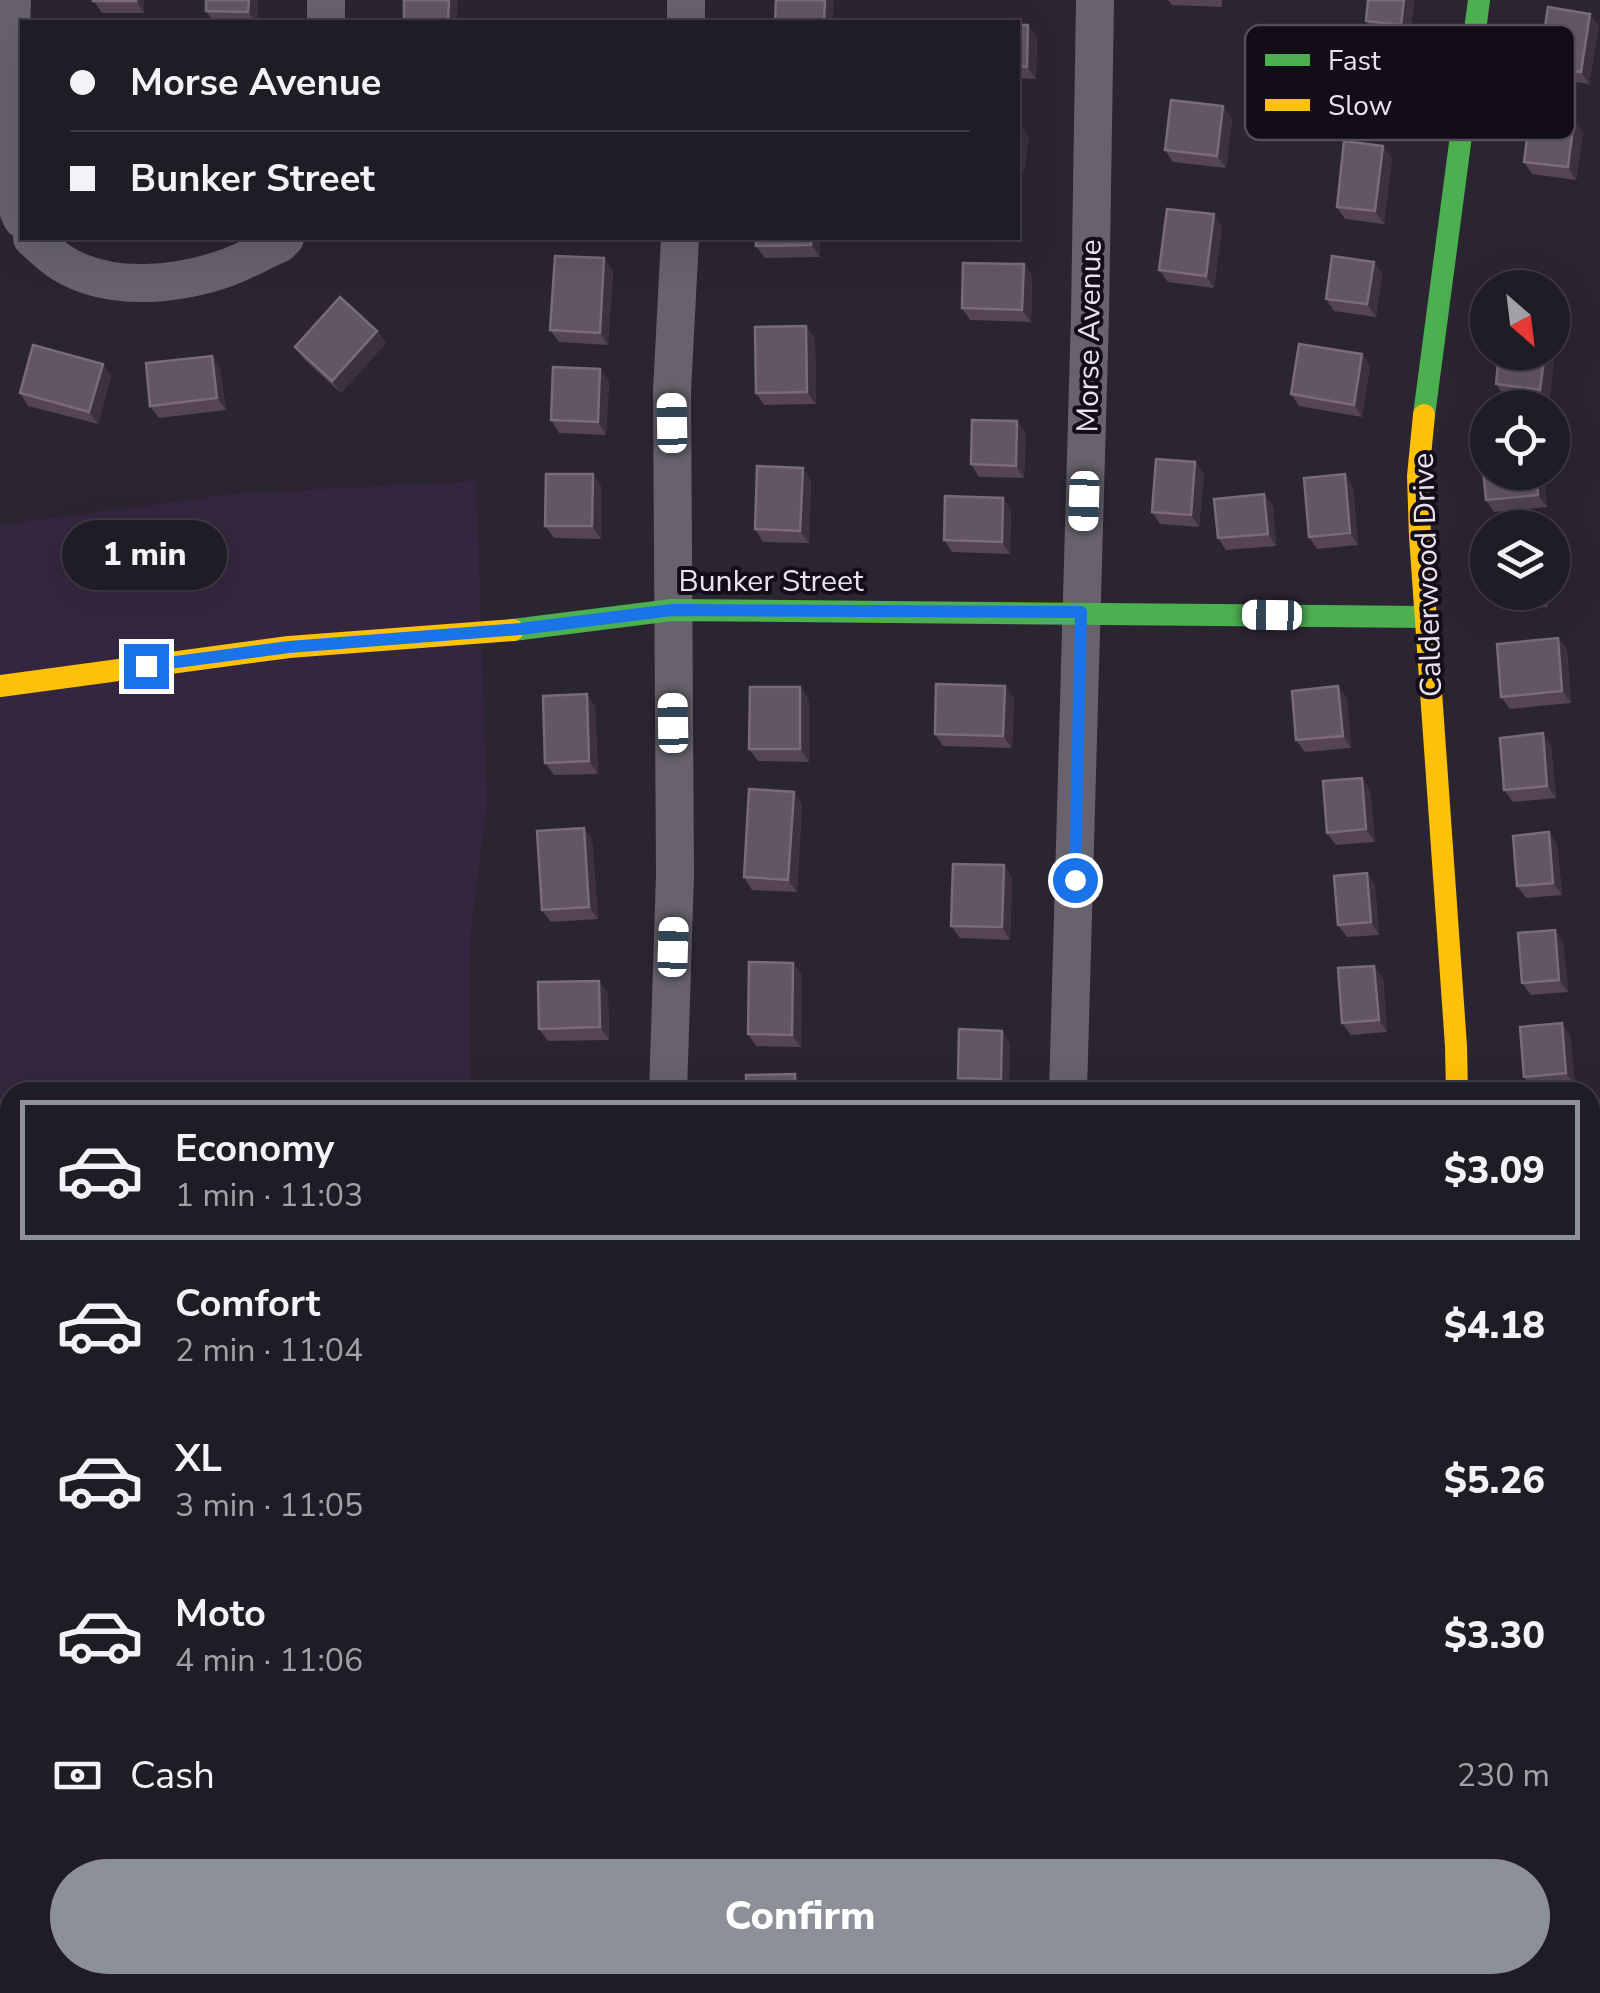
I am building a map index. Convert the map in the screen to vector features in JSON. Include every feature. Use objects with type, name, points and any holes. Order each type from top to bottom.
[{"type":"street","points":[[12,0],[4,134],[7,174],[20,213]]},
{"type":"street","name":"Morse Avenue","points":[[1068,1082],[1095,0]]},
{"type":"street","name":"Calderwood Drive","points":[[1476,25],[1479,0]]},
{"type":"street","name":"Calderwood Drive","points":[[1457,1082],[1418,476],[1460,140]]},
{"type":"street","points":[[34,240],[61,262],[81,272],[144,282],[184,280],[227,268],[284,240]]},
{"type":"street","points":[[668,1082],[675,874],[672,391],[680,240]]},
{"type":"street","name":"Bunker Street","points":[[0,686],[289,647],[520,629],[672,610],[1426,618]]},
{"type":"shaded area","points":[[476,481],[487,805],[470,936],[469,1082],[0,1082],[0,525],[232,494]]},
{"type":"building","points":[[206,0],[249,0],[248,12],[206,11]]},
{"type":"building","points":[[404,0],[449,0],[448,20],[404,20]]},
{"type":"building","points":[[776,0],[825,0],[824,20],[775,20]]},
{"type":"building","points":[[1368,0],[1404,0],[1401,25],[1366,21]]},
{"type":"building","points":[[1548,7],[1590,14],[1581,72],[1575,71],[1575,25],[1545,25]]},
{"type":"building","points":[[1020,25],[1028,25],[1027,67],[1020,66]]},
{"type":"building","points":[[1171,100],[1223,106],[1217,156],[1165,150]]},
{"type":"building","points":[[1527,140],[1571,140],[1568,167],[1524,162]]},
{"type":"building","points":[[1344,141],[1383,146],[1375,211],[1337,207]]},
{"type":"building","points":[[1167,209],[1214,214],[1206,276],[1159,270]]},
{"type":"building","points":[[756,240],[811,240],[811,245],[756,246]]},
{"type":"building","points":[[555,256],[604,258],[600,333],[550,330]]},
{"type":"building","points":[[1332,256],[1374,262],[1367,304],[1326,299]]},
{"type":"building","points":[[963,263],[1024,264],[1022,310],[962,308]]},
{"type":"building","points":[[340,297],[377,331],[332,381],[295,347]]},
{"type":"building","points":[[806,326],[807,392],[756,393],[755,327]]},
{"type":"building","points":[[1299,344],[1362,354],[1354,405],[1291,394]]},
{"type":"building","points":[[33,345],[103,364],[89,412],[20,393]]},
{"type":"building","points":[[212,356],[217,398],[150,406],[146,363]]},
{"type":"building","points":[[553,367],[600,369],[598,422],[551,420]]},
{"type":"building","points":[[1497,370],[1543,370],[1540,390],[1496,384]]},
{"type":"building","points":[[972,420],[1017,421],[1016,466],[971,464]]},
{"type":"building","points":[[1156,459],[1195,462],[1191,515],[1152,512]]},
{"type":"building","points":[[757,466],[803,468],[800,531],[755,529]]},
{"type":"building","points":[[546,474],[593,474],[592,526],[545,526]]},
{"type":"building","points":[[1345,474],[1350,533],[1309,537],[1304,478]]},
{"type":"building","points":[[1485,490],[1538,490],[1538,495],[1486,500]]},
{"type":"building","points":[[1264,494],[1268,534],[1218,538],[1214,499]]},
{"type":"building","points":[[945,496],[1003,498],[1002,542],[944,540]]},
{"type":"building","points":[[1558,638],[1562,691],[1501,697],[1497,644]]},
{"type":"building","points":[[936,684],[1005,686],[1003,736],[935,734]]},
{"type":"building","points":[[1338,686],[1343,736],[1296,740],[1292,691]]},
{"type":"building","points":[[750,687],[800,687],[800,749],[749,749]]},
{"type":"building","points":[[587,694],[589,761],[545,763],[543,696]]},
{"type":"building","points":[[1543,733],[1547,786],[1504,790],[1500,738]]},
{"type":"building","points":[[1362,778],[1366,829],[1327,833],[1323,781]]},
{"type":"building","points":[[749,789],[794,792],[788,880],[744,877]]},
{"type":"building","points":[[584,828],[589,907],[542,910],[537,831]]},
{"type":"building","points":[[1549,832],[1553,883],[1517,886],[1513,836]]},
{"type":"building","points":[[953,864],[1004,865],[1002,927],[951,926]]},
{"type":"building","points":[[1367,873],[1371,922],[1338,925],[1334,876]]},
{"type":"building","points":[[1555,930],[1559,980],[1522,983],[1518,933]]},
{"type":"building","points":[[749,962],[793,963],[792,1035],[748,1034]]},
{"type":"building","points":[[1374,966],[1379,1020],[1342,1023],[1338,968]]},
{"type":"building","points":[[599,981],[600,1027],[539,1029],[538,982]]},
{"type":"building","points":[[1562,1023],[1566,1073],[1524,1077],[1520,1027]]},
{"type":"building","points":[[959,1029],[1002,1031],[1001,1079],[958,1078]]},
{"type":"building","points":[[795,1074],[795,1082],[746,1082],[746,1075]]},
{"type":"traffic: fast","points":[[1476,25],[1479,0]]},
{"type":"traffic: fast","points":[[1424,415],[1460,140]]},
{"type":"traffic: fast","points":[[513,630],[672,610],[1425,617]]},
{"type":"traffic: slow","points":[[1424,415],[1418,476],[1420,536],[1457,1082]]},
{"type":"traffic: slow","points":[[0,686],[289,647],[513,630]]},
{"type":"route","points":[[146,666],[289,647],[520,629],[672,610],[1081,612],[1075,880]]}]
